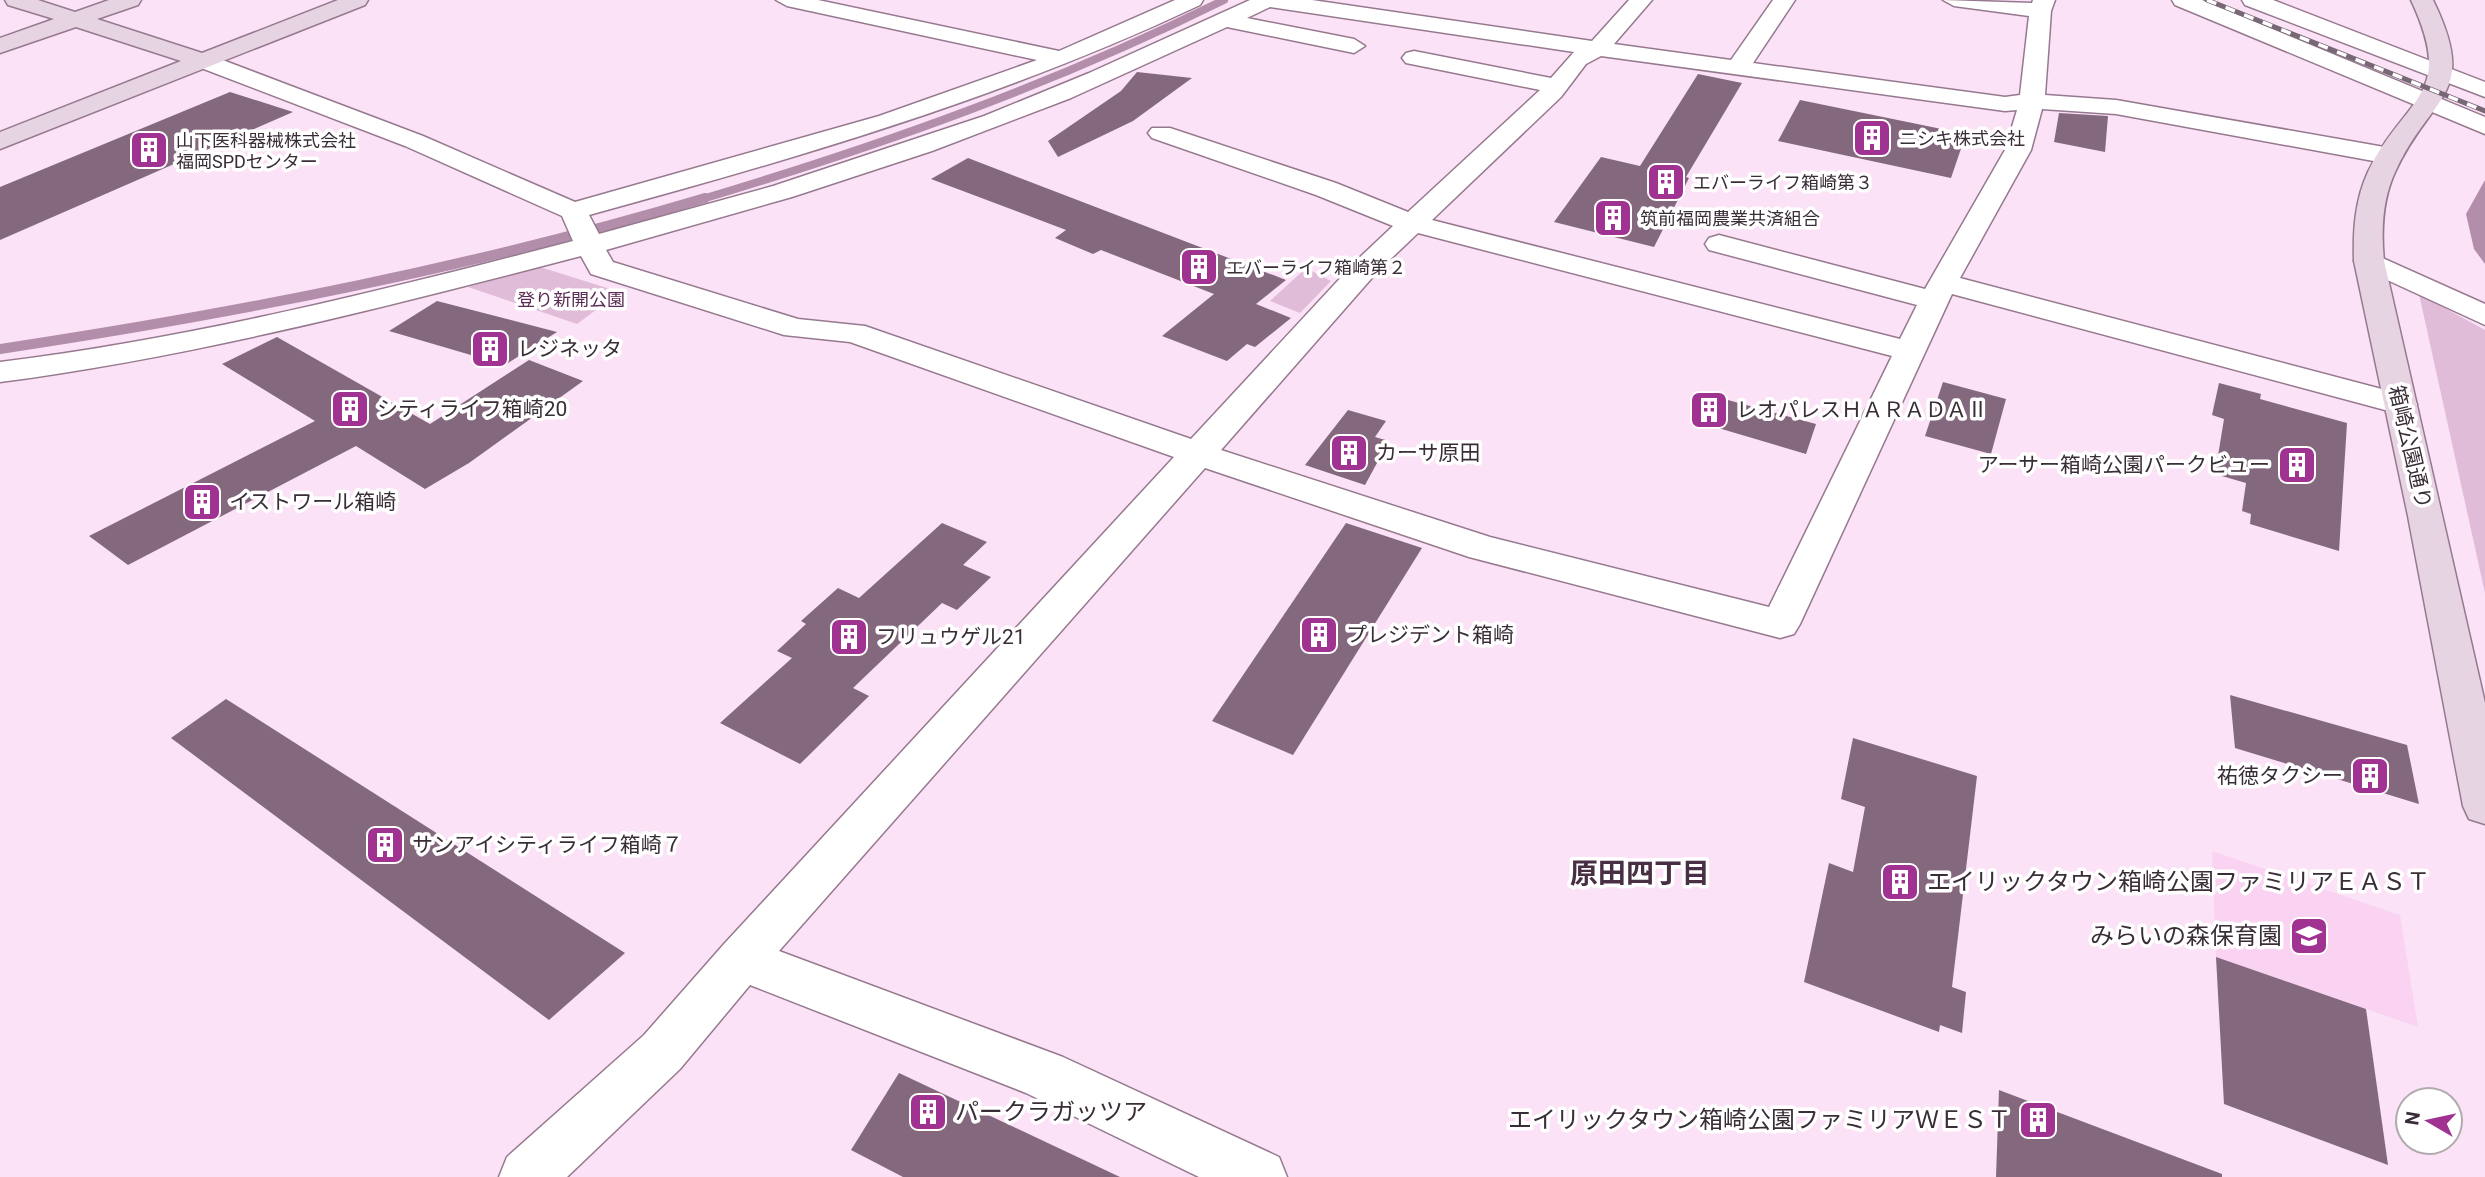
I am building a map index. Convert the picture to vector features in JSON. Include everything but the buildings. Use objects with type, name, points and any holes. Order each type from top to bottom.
[{"type":"street","points":[[16,0],[204,61],[414,141],[582,229],[601,268],[795,328],[854,333],[1196,453],[1482,548],[1780,624],[1939,291],[2018,150],[2032,101],[2042,6],[1954,0]]},
{"type":"street","points":[[0,46],[131,0]]},
{"type":"street","points":[[0,141],[357,0]]},
{"type":"street","points":[[787,0],[1059,58]]},
{"type":"street","points":[[0,372],[80,363],[249,327],[582,229],[954,98],[1059,58],[1192,0]]},
{"type":"street","points":[[582,229],[767,196],[994,121],[1102,77],[1267,0],[1737,69],[2005,104],[2032,101],[2116,107],[2390,156]]},
{"type":"street","points":[[527,1177],[662,1052],[741,959],[1368,265],[1556,86],[1578,59],[1598,49],[1641,0]]},
{"type":"street","points":[[1737,69],[1784,0]]},
{"type":"street","points":[[2183,0],[2440,95],[2476,86]]},
{"type":"street","points":[[2253,0],[2440,95],[2485,126]]},
{"type":"street","points":[[2422,0],[2442,55],[2440,95]]},
{"type":"street","points":[[1224,20],[1354,46]]},
{"type":"street","points":[[1414,58],[1556,86]]},
{"type":"street","name":"箱崎公園通り","points":[[2440,95],[2390,156],[2374,189],[2367,233],[2370,261],[2485,806]]},
{"type":"street","points":[[1161,133],[1326,189],[1365,207],[1413,223],[1910,351]]},
{"type":"street","points":[[1719,244],[1939,291],[2400,404]]},
{"type":"street","points":[[2370,261],[2485,316]]},
{"type":"street","points":[[741,959],[1044,1075],[1259,1177]]},
{"type":"shaded area","points":[[2485,180],[2485,264],[2474,249],[2466,214]]},
{"type":"shaded area","name":"みらいの森保育園","points":[[2212,851],[2400,915],[2418,1027],[2216,957]]},
{"type":"green space","name":"登り新開公園","points":[[540,267],[620,292],[577,324],[468,287]]},
{"type":"green space","points":[[1306,268],[1331,281],[1300,313],[1270,301]]},
{"type":"green space","points":[[2419,294],[2485,330],[2485,593]]},
{"type":"waterway","points":[[699,200],[834,158],[966,111],[1096,59],[1224,0]]},
{"type":"waterway","points":[[0,349],[178,320],[355,286],[531,246],[705,198]]},
{"type":"railway","points":[[2207,0],[2485,111]]},
{"type":"place","name":"ニシキ株式会社","points":[[1872,138]]},
{"type":"place","name":"山下医科器械株式会社 福岡SPDセンター","points":[[149,150]]},
{"type":"place","name":"エバーライフ箱崎第３","points":[[1666,182]]},
{"type":"place","name":"筑前福岡農業共済組合","points":[[1613,218]]},
{"type":"place","name":"エバーライフ箱崎第２","points":[[1199,267]]},
{"type":"place","name":"レジネッタ","points":[[490,349]]},
{"type":"place","name":"シティライフ箱崎20","points":[[350,409]]},
{"type":"place","name":"レオパレスＨＡＲＡＤＡⅡ","points":[[1709,410]]},
{"type":"place","name":"カーサ原田","points":[[1349,453]]},
{"type":"place","name":"アーサー箱崎公園パークビュー","points":[[2297,465]]},
{"type":"place","name":"イストワール箱崎","points":[[202,502]]},
{"type":"place","name":"プレジデント箱崎","points":[[1319,635]]},
{"type":"place","name":"フリュウゲル21","points":[[849,637]]},
{"type":"place","name":"祐徳タクシー","points":[[2370,776]]},
{"type":"place","name":"サンアイシティライフ箱崎７","points":[[385,845]]},
{"type":"place","name":"エイリックタウン箱崎公園ファミリアＥＡＳＴ","points":[[1900,882]]},
{"type":"place","name":"みらいの森保育園","points":[[2309,936]]},
{"type":"place","name":"パークラガッツア","points":[[928,1112]]},
{"type":"place","name":"エイリックタウン箱崎公園ファミリアＷＥＳＴ","points":[[2038,1120]]},
{"type":"district","name":"原田四丁目","points":[[1640,873]]}]
